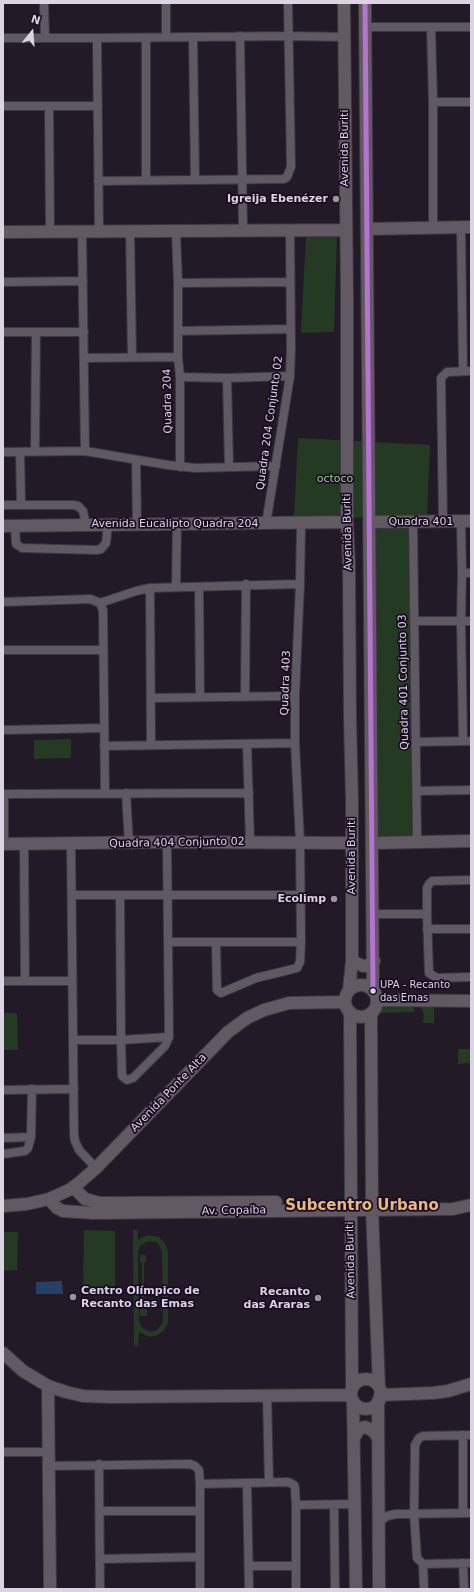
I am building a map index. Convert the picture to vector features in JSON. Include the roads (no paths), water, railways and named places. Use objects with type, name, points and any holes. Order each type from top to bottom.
[{"type":"street","points":[[44,3],[46,38]]},
{"type":"street","points":[[166,3],[166,37]]},
{"type":"street","points":[[98,181],[284,179],[291,168],[288,3]]},
{"type":"street","name":"Avenida Buriti","points":[[344,3],[347,296],[347,522],[349,565],[352,801],[352,961],[349,990],[345,997],[347,1007],[352,1395],[355,1436],[356,1589]]},
{"type":"street","name":"Avenida Buriti","points":[[365,3],[375,996],[375,1008],[370,1013],[372,1206],[379,1395],[377,1436],[379,1589]]},
{"type":"street","points":[[366,27],[471,27]]},
{"type":"street","points":[[431,27],[433,102],[433,228]]},
{"type":"street","points":[[3,38],[146,38],[240,36],[345,38]]},
{"type":"street","points":[[240,36],[243,229]]},
{"type":"street","points":[[193,37],[195,179]]},
{"type":"street","points":[[97,38],[99,231]]},
{"type":"street","points":[[146,38],[146,180]]},
{"type":"street","points":[[433,102],[471,102]]},
{"type":"street","points":[[3,106],[98,106]]},
{"type":"street","points":[[49,106],[50,232]]},
{"type":"street","points":[[367,229],[466,228],[462,280],[462,327],[467,371],[447,372],[441,378],[443,522]]},
{"type":"street","points":[[3,232],[176,232],[243,229],[346,230]]},
{"type":"street","name":"Quadra 204 Conjunto 02","points":[[266,524],[290,376],[290,230]]},
{"type":"street","points":[[82,232],[85,451]]},
{"type":"street","points":[[130,232],[132,357]]},
{"type":"street","points":[[176,232],[178,357]]},
{"type":"street","points":[[462,280],[471,280]]},
{"type":"street","points":[[3,282],[83,281]]},
{"type":"street","points":[[178,283],[290,282]]},
{"type":"street","points":[[347,296],[352,302],[360,305],[364,304],[367,297]]},
{"type":"street","points":[[347,328],[354,320],[358,319],[365,323],[368,328]]},
{"type":"street","points":[[462,327],[471,327]]},
{"type":"street","points":[[178,331],[291,329]]},
{"type":"street","points":[[3,332],[84,332]]},
{"type":"street","points":[[35,452],[36,332]]},
{"type":"street","name":"Quadra 204","points":[[84,358],[178,357],[180,377],[180,467]]},
{"type":"street","points":[[180,377],[227,378],[290,376]]},
{"type":"street","points":[[227,378],[229,467]]},
{"type":"street","points":[[3,452],[85,451],[180,467],[276,466]]},
{"type":"street","points":[[20,452],[21,504]]},
{"type":"street","points":[[136,460],[136,524]]},
{"type":"street","points":[[348,480],[356,472],[361,473],[369,483]]},
{"type":"street","points":[[3,505],[21,504],[78,506],[83,511],[86,525]]},
{"type":"street","name":"Avenida Eucalipto Quadra 204","points":[[9,526],[108,524],[301,524],[347,522]]},
{"type":"street","name":"Quadra 401","points":[[370,522],[466,522]]},
{"type":"street","points":[[416,742],[467,741],[461,621],[467,573],[466,522]]},
{"type":"street","name":"Quadra 401 Conjunto 03","points":[[413,523],[417,841]]},
{"type":"street","points":[[9,526],[16,544],[22,548],[96,550],[101,549],[106,543],[108,524]]},
{"type":"street","points":[[176,587],[177,524]]},
{"type":"street","name":"Quadra 403","points":[[216,942],[216,990],[221,993],[256,978],[297,968],[300,962],[300,842],[295,743],[295,696],[301,524]]},
{"type":"street","points":[[349,565],[353,570],[362,573],[370,566]]},
{"type":"street","points":[[245,697],[246,584]]},
{"type":"street","points":[[3,602],[90,599],[100,603],[150,588],[246,584],[300,584]]},
{"type":"street","points":[[199,587],[200,698]]},
{"type":"street","points":[[150,588],[151,745]]},
{"type":"street","points":[[100,603],[102,610],[105,792]]},
{"type":"street","points":[[414,621],[471,621]]},
{"type":"street","points":[[3,650],[103,650]]},
{"type":"street","points":[[151,698],[295,696]]},
{"type":"street","points":[[3,730],[104,728]]},
{"type":"street","points":[[104,746],[295,743]]},
{"type":"street","points":[[247,744],[250,842]]},
{"type":"street","points":[[417,791],[471,790]]},
{"type":"street","points":[[3,844],[4,794],[105,792],[249,793]]},
{"type":"street","points":[[126,793],[128,843]]},
{"type":"street","points":[[352,801],[358,794],[362,793],[372,800]]},
{"type":"street","points":[[373,843],[471,841]]},
{"type":"street","points":[[120,895],[120,1040],[122,1076],[128,1080],[133,1078],[165,1046],[169,1037],[167,842]]},
{"type":"street","name":"Quadra 404 Conjunto 02","points":[[3,844],[167,842],[351,843]]},
{"type":"street","points":[[24,844],[25,981]]},
{"type":"street","points":[[71,844],[75,1141],[80,1150],[96,1168]]},
{"type":"street","points":[[471,880],[436,881],[429,884],[427,888],[428,969],[430,975],[437,978],[471,977]]},
{"type":"street","points":[[72,895],[300,895]]},
{"type":"street","points":[[374,914],[427,914]]},
{"type":"street","points":[[428,929],[471,929]]},
{"type":"street","points":[[168,942],[301,942]]},
{"type":"street","points":[[352,961],[362,966],[367,966],[374,961]]},
{"type":"street","points":[[3,981],[72,981]]},
{"type":"street","points":[[349,990],[355,986],[361,985],[366,986],[375,996],[471,1001]]},
{"type":"street","name":"Avenida Ponte Alta","points":[[3,1206],[27,1204],[49,1199],[73,1187],[96,1168],[228,1032],[247,1018],[264,1010],[289,1003],[309,1002],[347,1007]]},
{"type":"street","points":[[347,1007],[358,1016],[363,1017],[370,1013]]},
{"type":"street","points":[[73,1040],[120,1040],[169,1037]]},
{"type":"street","points":[[3,1154],[25,1151],[28,1148],[30,1137],[32,1089]]},
{"type":"street","points":[[3,1090],[74,1089]]},
{"type":"street","points":[[3,1138],[30,1137]]},
{"type":"street","name":"Av. Copaíba","points":[[73,1187],[85,1199],[100,1203],[372,1206],[453,1209],[471,1205]]},
{"type":"street","name":"Av. Copaíba","points":[[372,1206],[462,1200],[471,1198]]},
{"type":"street","name":"Av. Copaíba","points":[[49,1199],[57,1208],[63,1211],[93,1213],[350,1206]]},
{"type":"street","points":[[3,1353],[23,1371],[48,1386],[75,1394],[111,1397],[352,1395]]},
{"type":"street","points":[[368,1379],[376,1383],[379,1395],[372,1407],[364,1408],[360,1407],[352,1395],[358,1381],[368,1379]]},
{"type":"street","points":[[379,1395],[432,1394],[471,1384]]},
{"type":"street","points":[[48,1386],[50,1589]]},
{"type":"street","points":[[267,1395],[269,1482]]},
{"type":"street","points":[[355,1436],[359,1429],[365,1427],[372,1430],[377,1436]]},
{"type":"street","points":[[379,1522],[387,1516],[396,1514],[414,1513],[467,1513],[467,1435],[423,1436],[415,1445],[414,1513],[417,1558],[423,1564],[467,1563],[464,1589]]},
{"type":"street","points":[[3,1452],[49,1452]]},
{"type":"street","points":[[49,1466],[99,1464],[190,1464],[195,1466],[199,1470],[200,1484],[200,1589]]},
{"type":"street","points":[[99,1464],[100,1589]]},
{"type":"street","points":[[200,1484],[269,1482],[291,1483],[295,1488],[296,1505],[296,1589]]},
{"type":"street","points":[[247,1483],[249,1589]]},
{"type":"street","points":[[296,1505],[356,1504]]},
{"type":"street","points":[[334,1505],[335,1589]]},
{"type":"street","points":[[379,1506],[396,1514]]},
{"type":"street","points":[[100,1511],[200,1511]]},
{"type":"street","points":[[100,1559],[200,1557]]},
{"type":"street","points":[[423,1564],[424,1589]]},
{"type":"street","points":[[249,1566],[296,1566]]},
{"type":"water","points":[[62,1281],[63,1294],[36,1294],[36,1282]]},
{"type":"place","name":"Igreija Ebenézer","points":[[336,199]]},
{"type":"place","name":"Ecolimp","points":[[334,899]]},
{"type":"place","name":"UPA - Recanto das Emas","points":[[373,991]]},
{"type":"place","name":"Centro Olímpico de Recanto das Emas","points":[[73,1297]]},
{"type":"place","name":"Recanto das Araras","points":[[318,1298]]},
{"type":"district","name":"Subcentro Urbano","points":[[362,1206]]},
{"type":"park label","name":"octoco","points":[[335,479]]}]
